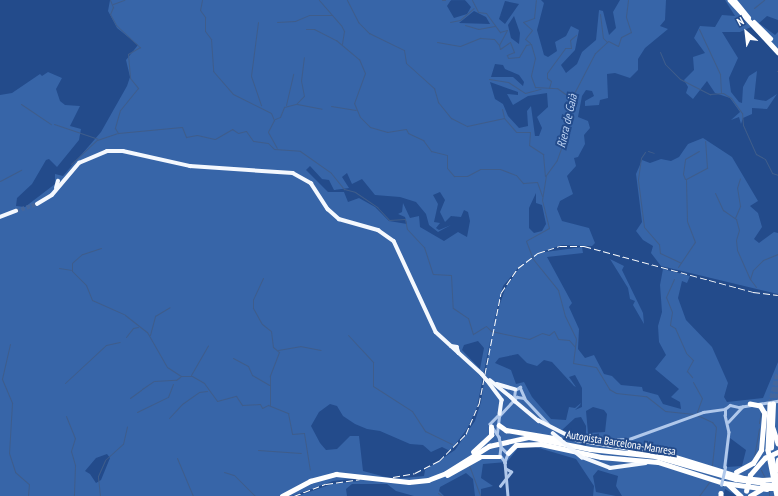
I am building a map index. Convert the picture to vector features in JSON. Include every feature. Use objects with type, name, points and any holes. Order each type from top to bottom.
[{"type":"highway","points":[[730,0],[778,52]]},
{"type":"highway","points":[[734,0],[778,47]]},
{"type":"highway","points":[[722,476],[736,472],[754,463],[761,450],[764,413],[760,406],[750,404]]},
{"type":"highway","points":[[736,472],[757,461],[774,404]]},
{"type":"highway","points":[[774,404],[771,416],[771,449],[778,484]]},
{"type":"highway","points":[[774,404],[768,450],[776,496]]},
{"type":"highway","points":[[771,416],[778,443]]},
{"type":"highway","points":[[771,416],[778,472]]},
{"type":"highway","points":[[417,481],[442,474],[468,457],[491,434],[496,425],[506,430],[532,432],[594,447]]},
{"type":"highway","name":"Autopista Barcelona-Manresa","points":[[282,496],[310,480],[336,474],[417,481],[443,475],[479,451],[502,441],[529,438],[555,441],[590,449],[655,456],[722,476],[762,483],[778,484]]},
{"type":"highway","points":[[765,438],[776,496]]},
{"type":"highway","name":"Autopista Barcelona-Manresa","points":[[286,496],[312,482],[336,476],[409,484],[444,477],[484,451],[516,441],[542,441],[596,453],[631,455],[700,469]]},
{"type":"highway","points":[[555,441],[594,447],[642,451],[700,469]]},
{"type":"highway","points":[[444,477],[479,457],[504,455],[513,446],[527,443],[596,456],[700,469]]},
{"type":"highway","points":[[746,493],[750,474],[765,458],[778,452]]},
{"type":"highway","points":[[596,456],[631,455]]},
{"type":"highway","points":[[778,460],[778,472]]},
{"type":"highway","points":[[722,476],[762,483],[778,479]]},
{"type":"highway","points":[[722,476],[767,489]]},
{"type":"highway","points":[[722,476],[741,495]]},
{"type":"highway","points":[[750,496],[756,490],[778,489]]},
{"type":"main road","points":[[41,202],[86,156],[113,149],[190,164],[283,169],[298,173],[314,185],[329,208],[339,218],[378,229],[397,243],[432,324],[450,345],[481,373]]},
{"type":"main road","points":[[66,175],[91,155],[117,150],[186,165],[283,170],[297,174],[311,183],[328,209],[339,219],[378,230],[396,244],[434,329],[463,358],[582,457],[610,468],[644,463],[664,464]]},
{"type":"main road","points":[[37,204],[56,189],[59,182]]},
{"type":"main road","points":[[0,217],[16,211]]},
{"type":"main road","points":[[457,350],[463,358]]},
{"type":"main road","points":[[488,379],[515,391]]},
{"type":"main road","points":[[488,379],[502,400],[500,414]]},
{"type":"main road","points":[[538,420],[577,440],[642,451]]},
{"type":"street","points":[[515,391],[522,388],[525,400]]},
{"type":"street","points":[[515,391],[556,428],[584,438],[617,441],[640,437],[710,410],[725,409],[730,405],[742,407],[750,404],[774,404]]},
{"type":"street","points":[[513,399],[515,391]]},
{"type":"street","points":[[508,496],[504,455],[497,434],[496,425],[500,414],[513,399],[524,394]]},
{"type":"street","points":[[736,407],[738,412]]},
{"type":"street","points":[[728,422],[742,407]]},
{"type":"street","points":[[721,495],[728,422],[725,409]]},
{"type":"street","points":[[496,425],[504,410]]},
{"type":"street","points":[[720,410],[726,416],[731,418]]},
{"type":"street","points":[[506,469],[511,472],[500,486],[507,491]]},
{"type":"shaded area","points":[[110,0],[451,0],[447,6],[454,18],[467,14],[471,7],[465,0],[541,0],[544,3],[537,30],[544,55],[548,57],[557,51],[555,42],[566,36],[571,26],[579,30],[575,50],[561,65],[566,73],[577,64],[582,52],[596,40],[599,10],[603,11],[609,35],[616,28],[613,12],[620,0],[666,0],[665,20],[660,26],[668,29],[645,48],[638,59],[638,70],[630,78],[615,73],[607,74],[608,98],[600,100],[599,105],[585,106],[585,101],[594,96],[592,91],[586,90],[582,96],[578,117],[588,121],[590,128],[584,135],[585,144],[578,157],[574,158],[576,166],[567,176],[573,194],[560,201],[557,209],[562,221],[589,228],[595,243],[592,246],[562,245],[538,253],[582,247],[583,253],[547,257],[572,303],[569,307],[579,329],[578,349],[585,358],[594,355],[604,374],[612,376],[621,385],[642,387],[643,391],[658,395],[663,404],[681,409],[680,402],[671,397],[679,389],[655,369],[666,355],[659,342],[658,326],[662,312],[660,285],[663,269],[690,276],[687,283],[682,281],[678,298],[686,320],[712,347],[728,383],[724,397],[727,402],[763,398],[778,362],[778,496],[737,496],[725,489],[723,496],[622,496],[616,486],[618,476],[598,470],[593,476],[596,492],[616,496],[593,496],[594,486],[576,459],[532,446],[518,448],[507,462],[483,464],[481,478],[493,486],[481,489],[481,496],[475,496],[473,479],[466,473],[440,487],[439,491],[444,496],[414,496],[396,491],[387,484],[352,484],[346,489],[347,496],[298,496],[332,484],[360,481],[359,478],[333,481],[292,496],[0,496],[0,95],[12,93],[40,74],[42,76],[48,72],[62,78],[56,89],[60,101],[65,105],[80,106],[70,126],[81,129],[79,140],[57,167],[49,159],[46,160],[32,184],[17,198],[16,206],[25,207],[55,184],[55,174],[63,176],[101,132],[127,86],[130,77],[126,60],[138,45],[117,28],[108,11]],"holes":[[[505,1],[519,4],[505,24],[499,19]],[[474,11],[486,17],[490,24],[459,23]],[[514,16],[520,33],[519,44],[511,38],[508,25]],[[495,64],[503,65],[505,69],[519,75],[524,82],[523,86],[513,77],[491,77]],[[490,82],[518,92],[518,95],[507,94],[513,105],[528,96],[547,93],[548,107],[537,117],[542,128],[539,136],[535,136],[531,106],[527,111],[528,126],[519,128],[508,116],[503,104],[495,99]],[[310,166],[322,179],[329,180],[334,190],[349,188],[342,177],[347,173],[352,184],[362,179],[375,195],[400,197],[416,202],[426,214],[429,225],[438,232],[451,225],[439,230],[436,228],[440,223],[434,222],[438,204],[433,195],[440,192],[445,200],[440,212],[445,222],[451,216],[461,217],[464,210],[468,212],[470,221],[467,237],[458,232],[444,241],[420,227],[419,216],[410,218],[403,203],[402,212],[398,214],[405,217],[407,224],[389,221],[375,207],[359,198],[348,202],[344,192],[328,192],[306,170]],[[536,193],[536,203],[542,205],[546,224],[542,231],[534,233],[529,228],[529,208]],[[524,261],[505,289],[493,325],[503,286]],[[491,336],[481,402],[475,421],[455,450],[425,470],[424,476],[393,479],[363,471],[359,436],[350,436],[337,449],[326,450],[320,443],[311,426],[319,412],[330,404],[337,406],[343,416],[355,424],[367,429],[380,431],[410,444],[423,445],[431,452],[442,447],[450,451],[467,429],[477,407]],[[478,341],[484,348],[480,369],[462,350],[464,345]],[[518,354],[527,363],[537,366],[544,360],[552,362],[576,387],[569,377],[575,375],[582,388],[582,407],[575,410],[581,403],[575,408],[569,407],[566,420],[551,419],[532,397],[524,382],[516,384],[511,370],[495,363],[499,358]],[[593,407],[604,410],[607,414],[605,432],[588,433],[586,411]],[[581,417],[586,426],[586,436],[562,430],[575,418]],[[730,438],[746,450],[742,466],[727,467]],[[107,454],[110,458],[101,480],[96,483],[90,474],[85,471],[96,458]]]},
{"type":"shaded area","points":[[725,0],[778,0],[778,20],[767,16],[759,23],[775,35],[778,32],[778,55],[751,27],[740,32],[722,32],[738,58],[729,78],[731,92],[739,102],[742,103],[743,87],[749,76],[757,71],[754,99],[766,101],[777,94],[767,109],[752,108],[752,114],[743,118],[741,124],[739,117],[731,120],[740,112],[730,98],[715,93],[707,81],[693,99],[686,93],[688,87],[684,80],[694,70],[693,57],[705,53],[694,38],[700,26],[715,27],[722,15],[735,16]]},
{"type":"shaded area","points":[[703,138],[732,157],[758,201],[750,206],[758,213],[762,227],[754,239],[759,243],[774,232],[778,233],[778,294],[661,266],[651,253],[653,246],[643,240],[636,231],[642,222],[636,174],[642,160],[650,163],[661,159],[671,161],[679,157],[688,144]]},
{"type":"shaded area","points":[[610,259],[624,266],[622,270],[643,313],[644,324],[633,305],[635,301],[630,299],[628,288]]},
{"type":"waterway","points":[[110,0],[113,7],[110,14],[116,25],[140,47],[128,54],[130,78],[138,88],[120,110],[115,128],[118,133],[182,127],[186,137],[197,135],[215,139],[232,129],[238,133],[246,131],[253,141],[268,143],[274,149],[300,151],[331,173],[344,189],[355,192],[377,207],[389,220],[405,219],[407,229],[424,247],[433,274],[451,275],[453,308],[468,318],[473,334],[486,326],[491,331],[529,339],[542,333],[549,335],[554,331],[558,339],[569,340],[575,347]]},
{"type":"waterway","points":[[113,4],[124,0]]},
{"type":"waterway","points":[[202,0],[200,10],[205,17],[205,31],[211,39],[213,71],[233,94],[271,113],[274,120],[268,132],[277,148]]},
{"type":"waterway","points":[[319,0],[341,25],[344,31],[342,44]]},
{"type":"waterway","points":[[347,0],[358,22],[369,33],[404,50],[406,63],[434,88],[438,102],[451,118],[467,126],[504,118],[516,132],[530,132],[529,145],[543,154],[545,176]]},
{"type":"waterway","points":[[472,0],[478,12],[486,13],[500,32],[507,30],[499,45],[500,49],[510,42],[514,52],[507,55],[508,58],[519,57],[526,45],[531,44],[535,58],[531,76],[535,87],[557,88],[571,98]]},
{"type":"waterway","points":[[530,43],[525,39],[532,30],[523,22],[534,18],[536,0]]},
{"type":"waterway","name":"Riera de Gaià","points":[[628,0],[626,17],[631,32],[621,37],[618,46],[608,41],[595,53],[570,101],[567,132],[557,160],[546,175],[542,200],[549,228],[526,241],[533,259],[558,290],[565,316],[576,339],[573,363],[596,367],[609,389],[616,393],[646,396],[665,411],[694,414]]},
{"type":"waterway","points":[[754,8],[764,0]]},
{"type":"waterway","points":[[450,22],[460,20],[474,8]]},
{"type":"waterway","points":[[600,14],[603,38],[607,42]]},
{"type":"waterway","points":[[277,22],[295,21],[309,15],[332,15]]},
{"type":"waterway","points":[[258,22],[251,76],[261,105]]},
{"type":"waterway","points":[[465,25],[478,29],[495,26]]},
{"type":"waterway","points":[[306,29],[314,29],[336,40],[359,59],[365,73],[354,103],[360,117],[370,127],[387,132],[406,129],[408,133],[423,140],[431,151],[447,155],[447,168],[454,176],[467,176],[480,169],[500,169],[516,175],[523,183],[537,182],[542,196]]},
{"type":"waterway","points":[[699,29],[720,74],[721,93]]},
{"type":"waterway","points":[[549,88],[551,81],[547,78],[547,73],[565,48],[571,48],[570,40],[576,35]]},
{"type":"waterway","points":[[437,42],[460,46],[480,38],[494,39],[499,45]]},
{"type":"waterway","points":[[660,52],[665,64],[680,79],[710,94],[723,93],[731,98],[742,113],[743,125],[756,154],[765,159],[772,173],[778,175]]},
{"type":"waterway","points":[[275,119],[280,117],[284,107],[296,104],[304,96],[301,81],[304,57]]},
{"type":"waterway","points":[[286,105],[293,74]]},
{"type":"waterway","points":[[489,79],[508,82],[525,93],[540,89]]},
{"type":"waterway","points":[[21,104],[51,124]]},
{"type":"waterway","points":[[297,104],[322,109]]},
{"type":"waterway","points":[[331,106],[356,110]]},
{"type":"waterway","points":[[502,109],[504,117]]},
{"type":"waterway","points":[[54,124],[98,139]]},
{"type":"waterway","points":[[71,164],[97,140],[117,133]]},
{"type":"waterway","points":[[678,267],[695,242],[687,221],[686,179],[707,168],[705,141]]},
{"type":"waterway","points":[[648,151],[654,153]]},
{"type":"waterway","points":[[685,179],[683,174],[685,159],[699,151]]},
{"type":"waterway","points":[[645,152],[641,158],[638,180],[644,227],[659,244],[660,253],[681,263]]},
{"type":"waterway","points":[[0,181],[21,170]]},
{"type":"waterway","points":[[735,218],[740,206],[737,188],[740,178]]},
{"type":"waterway","points":[[715,193],[723,210],[736,219],[739,230],[736,240],[737,250],[750,279]]},
{"type":"waterway","points":[[101,248],[82,254],[72,263],[72,271],[86,285],[92,300],[125,315],[147,332],[167,367],[181,376],[192,376],[204,383],[217,401],[236,396],[242,405],[260,404],[262,408],[268,405],[288,413],[292,434],[304,433],[310,470]]},
{"type":"waterway","points":[[756,287],[750,279],[753,270],[763,260],[778,254]]},
{"type":"waterway","points":[[59,268],[71,270]]},
{"type":"waterway","points":[[263,278],[253,299],[253,308],[262,324],[271,331],[273,347],[279,352],[270,376],[270,405]]},
{"type":"waterway","points":[[674,279],[666,297],[672,312],[670,325],[675,328],[686,353],[693,360],[687,371],[692,377]]},
{"type":"waterway","points":[[150,335],[155,316],[170,307]]},
{"type":"waterway","points":[[126,337],[133,328],[138,327]]},
{"type":"waterway","points":[[348,335],[373,362],[373,386],[412,411],[425,431],[452,444]]},
{"type":"waterway","points":[[65,383],[106,345],[120,342]]},
{"type":"waterway","points":[[10,344],[2,379],[12,403],[9,453],[15,472],[29,484],[28,496]]},
{"type":"waterway","points":[[191,375],[208,346]]},
{"type":"waterway","points":[[278,350],[300,346],[321,350]]},
{"type":"waterway","points":[[233,358],[248,366],[252,375],[269,385]]},
{"type":"waterway","points":[[142,389],[154,381],[176,380],[180,377]]},
{"type":"waterway","points":[[693,382],[702,398],[697,412]]},
{"type":"waterway","points":[[137,412],[168,397],[173,384]]},
{"type":"waterway","points":[[130,398],[141,390]]},
{"type":"waterway","points":[[169,418],[182,404],[199,392],[207,391]]},
{"type":"waterway","points":[[759,423],[761,412]]},
{"type":"waterway","name":"Riera de Gaià","points":[[697,415],[712,422],[716,427],[712,466]]},
{"type":"waterway","points":[[66,416],[75,438],[71,451],[75,465],[74,496]]},
{"type":"waterway","points":[[100,496],[98,476],[105,460],[123,444],[127,426]]},
{"type":"waterway","points":[[754,457],[759,428]]},
{"type":"waterway","points":[[258,450],[301,453]]},
{"type":"waterway","points":[[177,458],[193,496]]},
{"type":"waterway","points":[[469,465],[480,496]]},
{"type":"waterway","points":[[761,470],[765,478]]},
{"type":"waterway","points":[[224,472],[234,475],[255,496]]},
{"type":"waterway","name":"Riera de Gaià","points":[[699,496],[710,481]]},
{"type":"waterway","points":[[769,490],[769,496]]},
{"type":"waterway","points":[[438,493],[442,496]]},
{"type":"tunnel","points":[[16,211],[37,204]]},
{"type":"tunnel","points":[[770,404],[778,373]]},
{"type":"tunnel","points":[[773,404],[778,385]]},
{"type":"railway","points":[[393,477],[415,473],[439,461],[466,434],[479,404],[501,293],[518,268],[538,253],[560,246],[584,246],[753,292],[778,295]]},
{"type":"railway","points":[[294,496],[326,484],[360,479]]}]
